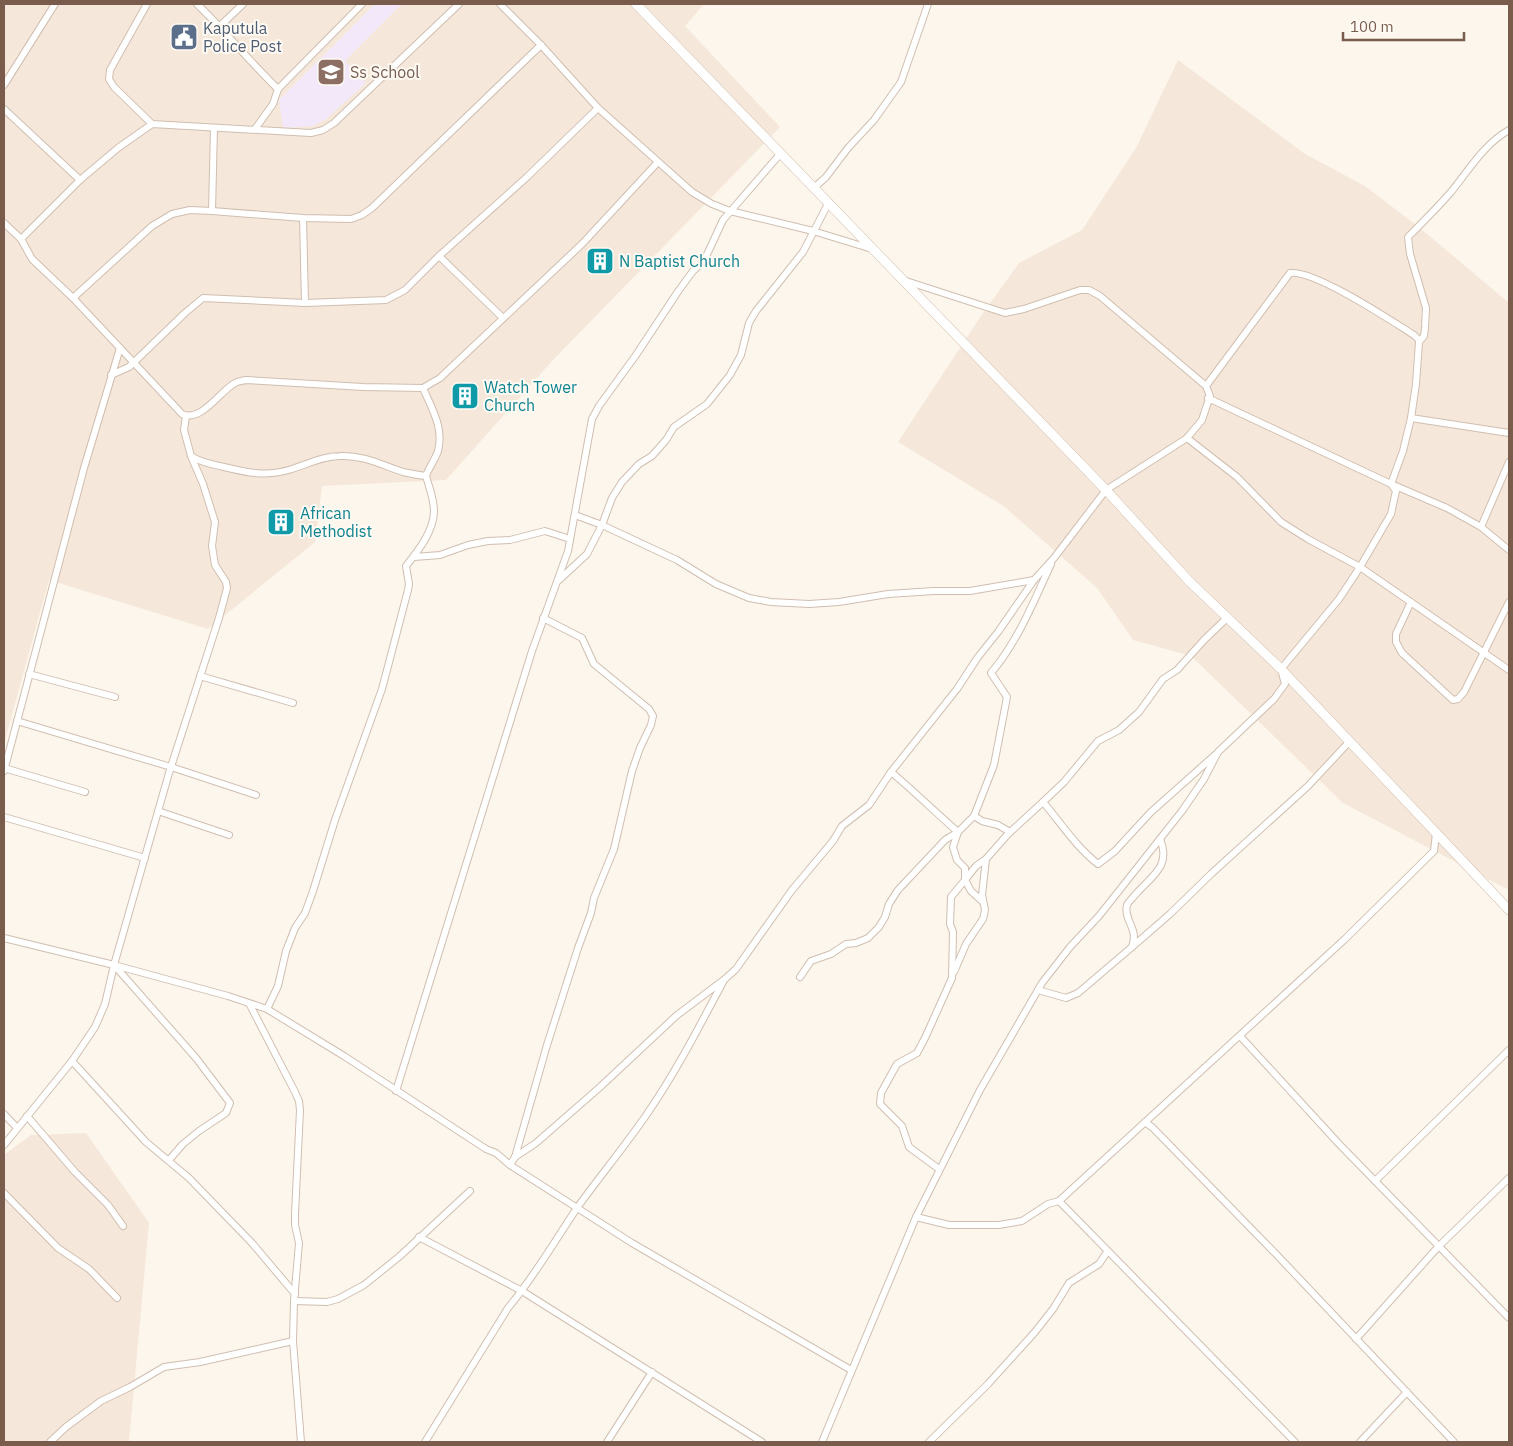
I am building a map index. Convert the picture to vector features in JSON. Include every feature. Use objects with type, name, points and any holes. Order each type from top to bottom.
[{"type":"street","points":[[4,85],[55,4]]},
{"type":"street","points":[[147,4],[110,70],[109,79],[114,87],[152,124]]},
{"type":"street","points":[[197,4],[278,89]]},
{"type":"street","points":[[220,26],[243,4]]},
{"type":"street","points":[[255,129],[273,104],[278,89],[362,4]]},
{"type":"street","points":[[21,238],[80,180],[118,148],[152,124],[311,133],[323,130],[334,123],[458,4]]},
{"type":"street","points":[[500,4],[541,45],[598,108],[692,192],[712,204],[730,211],[813,231],[876,250]]},
{"type":"street","points":[[636,4],[876,250],[1106,490],[1189,581],[1281,670],[1509,910]]},
{"type":"street","points":[[815,188],[874,120],[901,82],[928,4]]},
{"type":"street","points":[[73,298],[152,226],[172,214],[190,210],[212,210],[303,218],[351,219],[362,215],[372,208],[541,45]]},
{"type":"street","points":[[111,375],[134,362],[203,298],[305,303],[386,300],[405,290],[598,108]]},
{"type":"street","points":[[4,109],[80,180]]},
{"type":"street","points":[[212,210],[214,128]]},
{"type":"street","points":[[1419,342],[1424,336],[1426,308],[1410,254],[1408,238],[1452,191],[1481,154],[1496,138],[1509,130]]},
{"type":"street","points":[[396,1091],[543,618],[568,551],[592,419],[679,290],[704,261],[717,230],[730,211],[781,153]]},
{"type":"street","points":[[4,223],[21,238],[32,260],[73,298],[182,414],[186,416],[200,413],[234,383],[246,380],[363,387],[423,388],[440,378],[582,244],[658,162]]},
{"type":"street","points":[[558,582],[587,554],[602,525],[612,498],[622,482],[639,464],[652,456],[674,427],[707,404],[730,375],[741,355],[749,323],[756,311],[799,258],[829,202]]},
{"type":"street","points":[[303,218],[305,303]]},
{"type":"street","points":[[439,256],[503,318]]},
{"type":"street","points":[[1206,386],[1290,273],[1298,272],[1322,281],[1414,335],[1419,340],[1412,418],[1403,452],[1391,484]]},
{"type":"street","points":[[510,1165],[515,1158],[536,1143],[592,1094],[676,1016],[736,969],[792,890],[833,840],[842,826],[869,805],[891,772],[957,689],[978,656],[998,632],[1034,580],[1054,558],[1106,490],[1187,438],[1202,420],[1210,396],[1206,386],[1100,296],[1090,290],[1080,290],[1024,309],[1005,313],[906,282]]},
{"type":"street","points":[[85,792],[4,770],[84,468],[120,348]]},
{"type":"street","points":[[267,1010],[278,986],[286,951],[295,928],[305,913],[313,891],[335,820],[382,689],[409,584],[406,566],[414,557],[434,518],[433,499],[426,476],[437,453],[440,432],[423,388]]},
{"type":"street","points":[[1208,398],[1391,484],[1447,508],[1481,527],[1509,550]]},
{"type":"street","points":[[4,1145],[72,1061],[95,1027],[105,1004],[114,965],[158,811],[227,588],[226,582],[215,565],[212,533],[215,522],[184,430],[186,416]]},
{"type":"street","points":[[1412,418],[1509,433]]},
{"type":"street","points":[[1187,438],[1237,478],[1281,522],[1360,567],[1509,670]]},
{"type":"street","points":[[192,456],[202,462],[260,475],[291,470],[320,459],[353,456],[369,459],[405,472],[426,476]]},
{"type":"street","points":[[1481,527],[1509,462]]},
{"type":"street","points":[[1281,670],[1339,599],[1360,567],[1391,514],[1396,492],[1391,484]]},
{"type":"street","points":[[575,514],[677,560],[716,584],[749,598],[772,602],[810,604],[934,590],[970,591],[1034,580]]},
{"type":"street","points":[[414,557],[440,555],[468,545],[488,541],[510,540],[545,531],[570,539]]},
{"type":"street","points":[[800,977],[812,961],[831,954],[846,944],[856,943],[868,938],[879,927],[885,917],[889,904],[907,879],[945,840],[958,832],[974,816],[994,765],[1007,697],[991,673],[1004,658],[1019,631],[1054,558]]},
{"type":"street","points":[[1412,602],[1396,634],[1396,642],[1402,653],[1454,700],[1458,699],[1464,692],[1509,602]]},
{"type":"street","points":[[515,1158],[550,1036],[591,913],[594,898],[614,849],[632,771],[653,716],[649,709],[594,664],[582,638],[543,618]]},
{"type":"street","points":[[952,978],[953,932],[950,924],[951,897],[976,866],[986,859],[1010,832],[1064,782],[1098,742],[1119,730],[1139,712],[1163,679],[1177,670],[1227,618]]},
{"type":"street","points":[[1043,802],[1070,836],[1098,864],[1114,851],[1182,782],[1218,752],[1274,699],[1285,684],[1281,670]]},
{"type":"street","points":[[29,674],[115,697]]},
{"type":"street","points":[[200,676],[293,703]]},
{"type":"street","points":[[17,721],[171,767],[256,795]]},
{"type":"street","points":[[1038,990],[1066,998],[1078,993],[1170,914],[1308,786],[1349,742]]},
{"type":"street","points":[[822,1442],[916,1217],[980,1090],[1038,990],[1070,947],[1099,916],[1160,839],[1204,779],[1218,752]]},
{"type":"street","points":[[891,772],[958,832]]},
{"type":"street","points":[[158,811],[229,835]]},
{"type":"street","points":[[974,816],[982,821],[998,825],[1010,832]]},
{"type":"street","points":[[4,817],[145,858]]},
{"type":"street","points":[[958,832],[953,847],[957,860],[965,868],[965,880],[971,891],[982,901]]},
{"type":"street","points":[[916,1217],[950,1225],[999,1225],[1022,1221],[1048,1204],[1059,1201],[1345,939],[1434,851],[1436,833]]},
{"type":"street","points":[[1132,947],[1134,938],[1127,915],[1127,905],[1161,866],[1164,848],[1160,839]]},
{"type":"street","points":[[939,1169],[909,1148],[902,1126],[882,1108],[880,1093],[897,1064],[917,1053],[966,944],[983,919],[985,910],[982,895],[986,859]]},
{"type":"street","points":[[4,938],[228,996],[267,1010],[344,1056],[396,1091],[496,1153],[510,1165],[691,1279],[851,1370]]},
{"type":"street","points":[[114,965],[196,1058],[230,1103],[226,1113],[199,1131],[169,1160]]},
{"type":"street","points":[[425,1442],[508,1308],[522,1291],[577,1208],[668,1082],[689,1048],[725,979]]},
{"type":"street","points":[[250,1004],[299,1101],[299,1146],[295,1214],[295,1225],[299,1243],[293,1340],[301,1442]]},
{"type":"street","points":[[1240,1036],[1375,1181],[1509,1318]]},
{"type":"street","points":[[1375,1181],[1509,1050]]},
{"type":"street","points":[[72,1061],[146,1142],[189,1178],[252,1243],[295,1297],[326,1302],[350,1294],[400,1256],[470,1190]]},
{"type":"street","points":[[4,1114],[17,1128]]},
{"type":"street","points":[[27,1116],[75,1172],[108,1205],[123,1226]]},
{"type":"street","points":[[1145,1122],[1275,1253],[1454,1442]]},
{"type":"street","points":[[1356,1339],[1438,1247],[1509,1178]]},
{"type":"street","points":[[4,1193],[58,1248],[89,1269],[117,1298]]},
{"type":"street","points":[[1059,1201],[1107,1252],[1190,1333],[1296,1442]]},
{"type":"street","points":[[419,1237],[522,1291],[762,1442]]},
{"type":"street","points":[[929,1442],[988,1384],[1035,1332],[1053,1309],[1069,1283],[1099,1264],[1107,1252]]},
{"type":"street","points":[[50,1442],[66,1427],[101,1401],[130,1387],[164,1366],[200,1362],[293,1340]]},
{"type":"street","points":[[607,1442],[652,1372]]},
{"type":"street","points":[[1360,1442],[1407,1392]]},
{"type":"shaded area","points":[[4,4],[704,4],[685,26],[780,127],[553,360],[446,480],[322,486],[315,542],[208,629],[49,580],[4,744]]},
{"type":"shaded area","name":"Ss School","points":[[375,4],[402,4],[345,61],[366,83],[326,119],[313,126],[283,128],[279,100]]},
{"type":"shaded area","points":[[1178,60],[1305,154],[1365,186],[1420,228],[1509,303],[1509,890],[1343,803],[1191,656],[1133,640],[1097,588],[1005,507],[898,442],[981,316],[1019,263],[1082,230],[1136,148]]},
{"type":"shaded area","points":[[86,1133],[149,1223],[129,1442],[4,1442],[4,1155],[31,1135]]},
{"type":"place","name":"Kaputula Police Post","points":[[184,37]]},
{"type":"place","name":"Ss School","points":[[331,72]]},
{"type":"place","name":"N Baptist Church","points":[[600,261]]},
{"type":"place","name":"Watch Tower Church","points":[[465,396]]},
{"type":"place","name":"African Methodist","points":[[281,522]]}]
